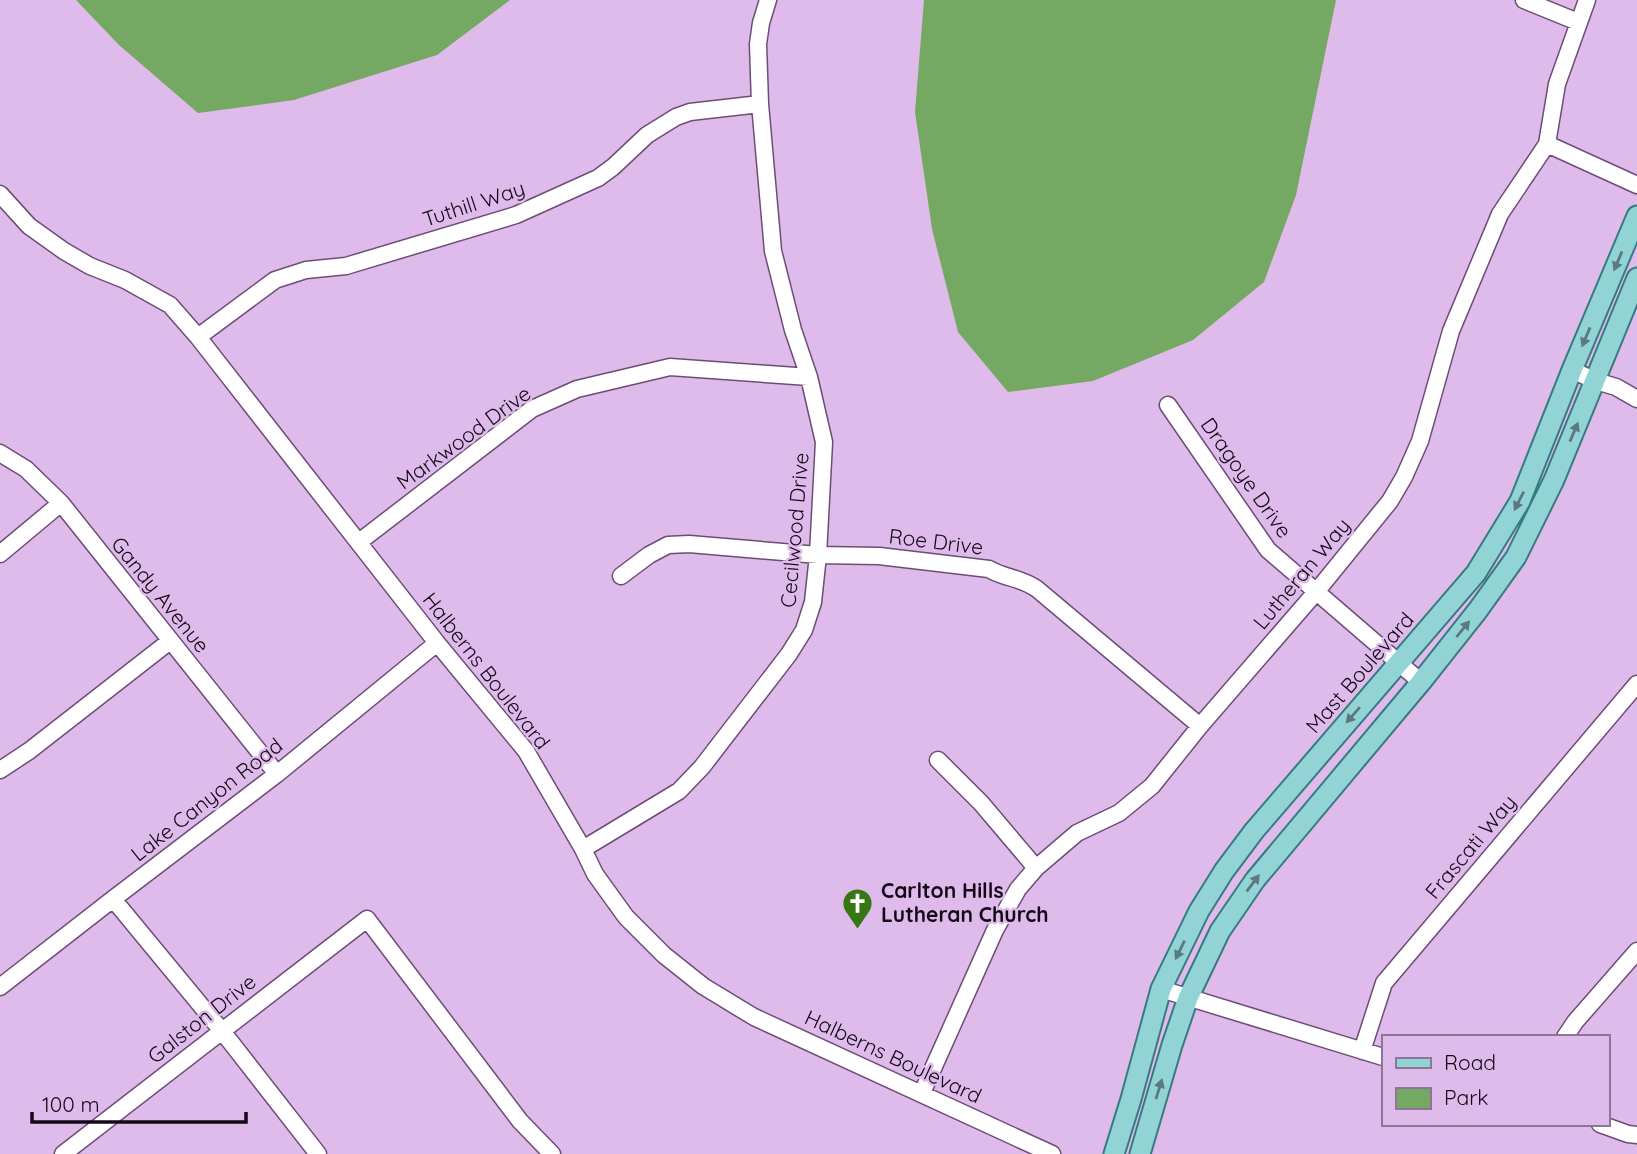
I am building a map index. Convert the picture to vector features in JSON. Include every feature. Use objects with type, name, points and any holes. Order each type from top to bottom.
[{"type":"main road","name":"Mast Boulevard","points":[[1114,1154],[1161,989],[1199,911],[1254,831],[1476,573],[1520,501],[1637,216]]},
{"type":"main road","points":[[1140,1154],[1188,998],[1220,931],[1255,880],[1421,682],[1516,557],[1554,480],[1637,278]]},
{"type":"street","name":"Cecilwood Drive","points":[[583,849],[679,790],[702,767],[789,654],[804,629],[813,602],[824,442],[809,377],[793,330],[773,251],[760,104],[758,44],[768,0]]},
{"type":"street","points":[[1524,0],[1578,22]]},
{"type":"street","name":"Lutheran Way","points":[[922,1093],[995,930],[1017,889],[1036,868],[1077,833],[1119,813],[1152,786],[1200,726],[1317,592],[1381,513],[1404,477],[1420,441],[1451,331],[1500,214],[1547,144],[1557,84],[1587,0]]},
{"type":"street","name":"Tuthill Way","points":[[198,337],[275,280],[306,270],[346,266],[516,215],[598,178],[647,135],[676,117],[690,112],[760,104]]},
{"type":"street","points":[[1547,144],[1637,185]]},
{"type":"street","name":"Halberns Boulevard","points":[[0,194],[29,226],[64,251],[170,305],[198,337],[437,643],[526,751],[583,849],[594,874],[626,917],[664,955],[703,986],[754,1017],[1052,1154]]},
{"type":"street","name":"Markwood Drive","points":[[359,542],[533,409],[577,389],[670,367],[809,377]]},
{"type":"street","points":[[1572,370],[1616,387],[1637,400]]},
{"type":"street","name":"Dragoye Drive","points":[[1168,405],[1268,550],[1421,682]]},
{"type":"street","name":"Gandy Avenue","points":[[0,453],[26,469],[61,503],[277,774]]},
{"type":"street","points":[[0,554],[61,503]]},
{"type":"street","name":"Roe Drive","points":[[621,576],[649,555],[668,545],[689,544],[818,555],[879,556],[989,569],[1001,576],[1025,580],[1200,726]]},
{"type":"street","points":[[0,770],[29,751],[170,641]]},
{"type":"street","name":"Lake Canyon Road","points":[[0,987],[277,774],[437,643]]},
{"type":"street","name":"Frascati Way","points":[[1362,1051],[1384,983],[1637,684]]},
{"type":"street","points":[[938,760],[981,803],[1036,868]]},
{"type":"street","points":[[113,899],[222,1031],[318,1154]]},
{"type":"street","name":"Galston Drive","points":[[70,1152],[367,919],[520,1121],[552,1154]]},
{"type":"street","points":[[1566,1035],[1637,951]]},
{"type":"street","points":[[1161,989],[1382,1057]]},
{"type":"street","points":[[1606,1126],[1637,1135]]},
{"type":"green space","points":[[76,0],[510,0],[437,55],[294,100],[198,113],[119,45]]},
{"type":"green space","points":[[924,0],[1336,0],[1296,195],[1264,282],[1193,340],[1093,381],[1008,392],[958,332],[932,229],[915,112]]},
{"type":"place","name":"Carlton Hills Lutheran Church","points":[[858,930]]}]
